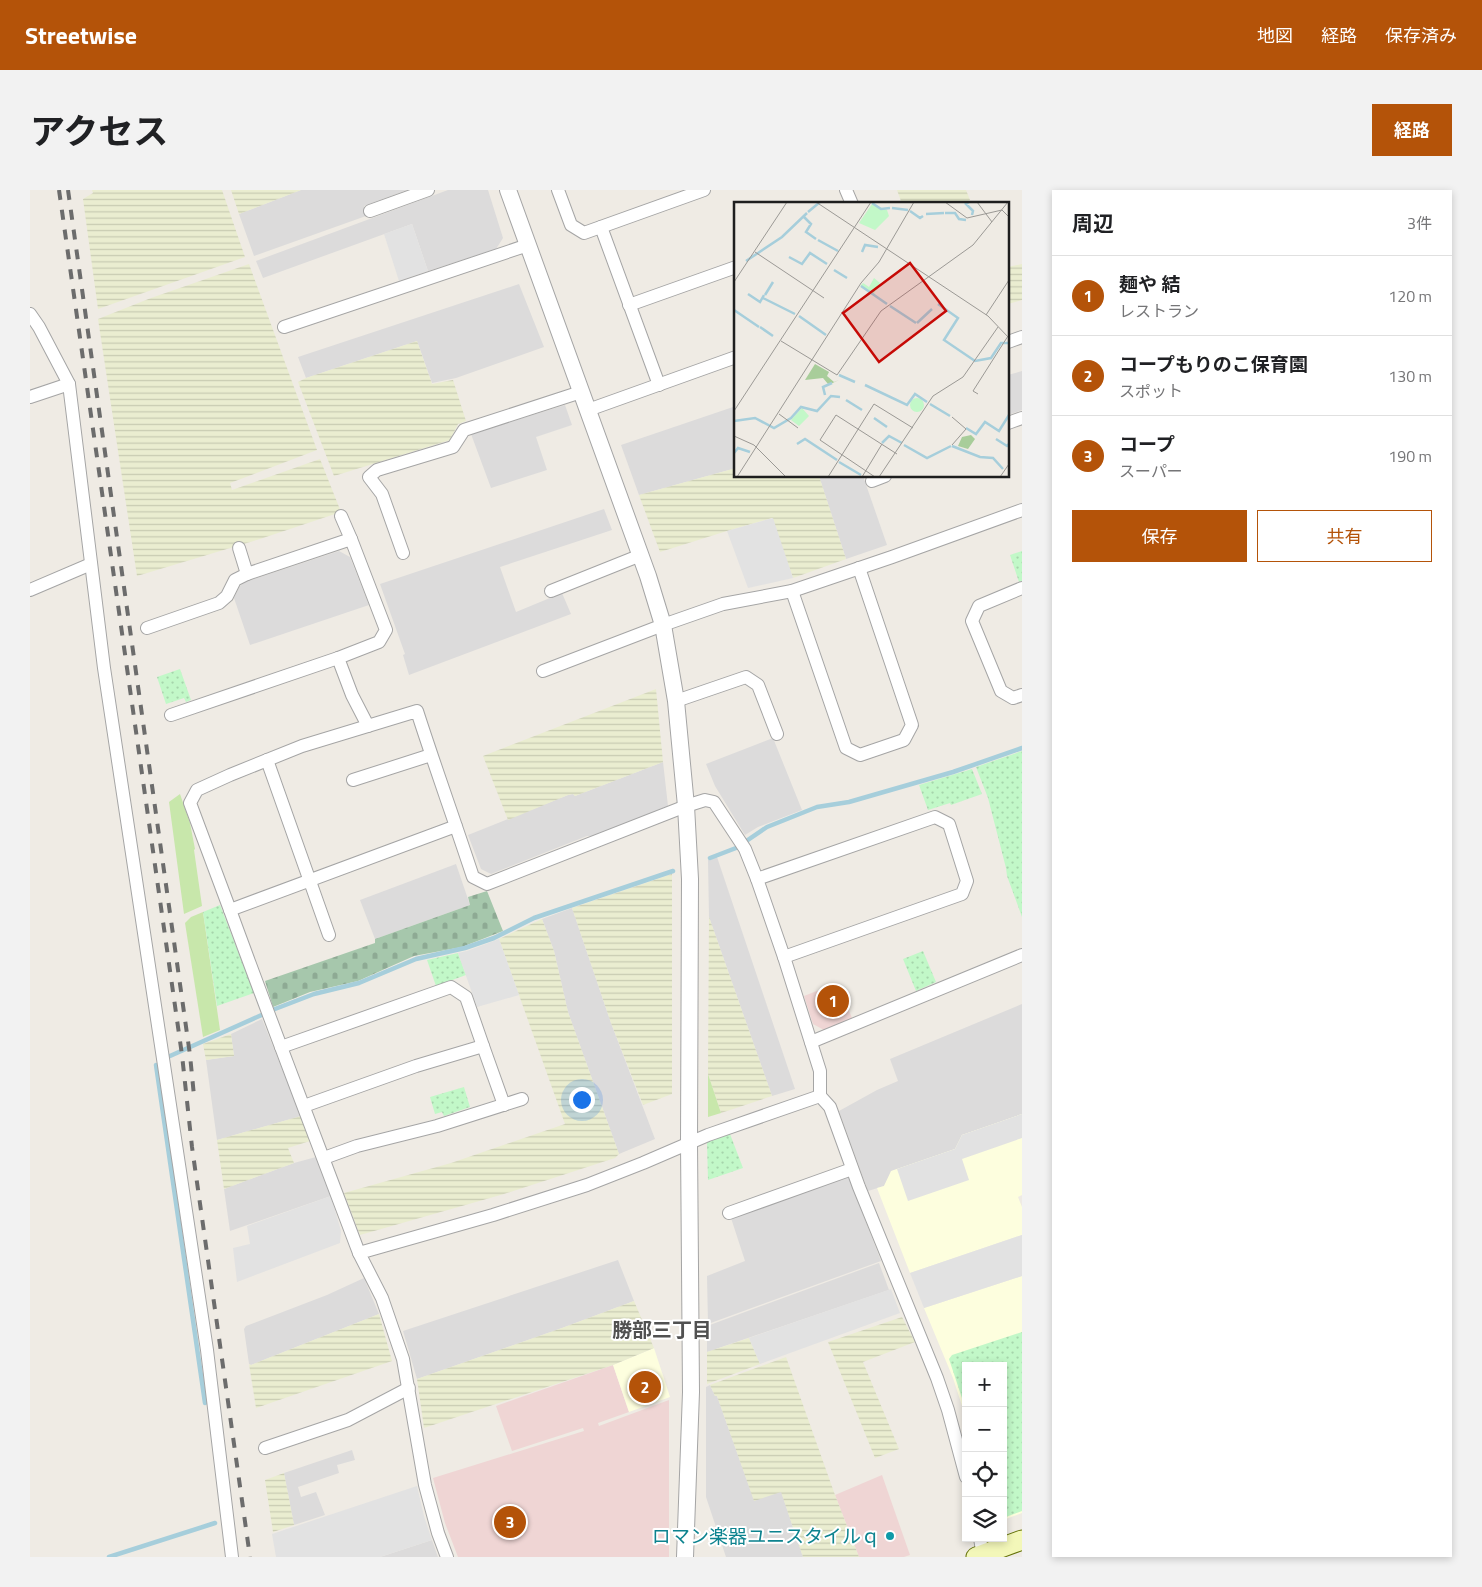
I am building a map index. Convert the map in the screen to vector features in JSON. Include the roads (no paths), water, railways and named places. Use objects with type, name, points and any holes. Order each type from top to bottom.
[{"type":"main road","points":[[980,1552],[1022,1540]]},
{"type":"street","points":[[370,211],[428,190]]},
{"type":"street","points":[[508,190],[641,555],[663,625],[676,701],[686,806],[690,879],[689,1143],[691,1392],[685,1557]]},
{"type":"street","points":[[558,190],[571,225],[584,233],[704,190]]},
{"type":"street","points":[[846,190],[851,202]]},
{"type":"street","points":[[601,227],[658,385]]},
{"type":"street","points":[[284,327],[528,245]]},
{"type":"street","points":[[629,305],[734,268]]},
{"type":"street","points":[[30,314],[35,329],[69,384],[104,668],[206,1350],[232,1557]]},
{"type":"street","points":[[1009,342],[1022,337]]},
{"type":"street","points":[[588,410],[734,358]]},
{"type":"street","points":[[30,397],[69,384]]},
{"type":"street","points":[[403,553],[382,494],[370,477],[377,470],[453,447],[464,430],[581,392]]},
{"type":"street","points":[[1009,423],[1022,418]]},
{"type":"street","points":[[872,481],[880,478]]},
{"type":"street","points":[[543,671],[723,604],[792,591],[1022,510]]},
{"type":"street","points":[[171,715],[380,642],[386,630],[341,516]]},
{"type":"street","points":[[146,628],[219,603],[227,596],[235,580],[247,574],[351,540]]},
{"type":"street","points":[[239,548],[247,574]]},
{"type":"street","points":[[551,591],[641,555]]},
{"type":"street","points":[[30,590],[91,564]]},
{"type":"street","points":[[792,591],[846,748],[860,755],[904,740],[912,725],[858,568]]},
{"type":"street","points":[[1022,588],[979,606],[972,621],[1001,691],[1013,698],[1022,694]]},
{"type":"street","points":[[338,658],[352,696],[368,726]]},
{"type":"street","points":[[676,701],[746,677],[758,685],[777,734]]},
{"type":"street","points":[[447,1557],[438,1533],[425,1485],[403,1359],[382,1298],[359,1252],[280,1047],[190,803],[197,790],[230,774],[302,746],[417,711],[473,877],[487,884],[686,806],[705,800],[714,802],[742,845],[757,879],[820,1071],[820,1096],[830,1107],[852,1169],[937,1378],[962,1462]]},
{"type":"street","points":[[352,780],[431,755]]},
{"type":"street","points":[[267,760],[329,935]]},
{"type":"street","points":[[757,879],[935,817],[948,824],[967,880],[962,894],[784,957]]},
{"type":"street","points":[[230,910],[456,826]]},
{"type":"street","points":[[811,1042],[1022,955]]},
{"type":"street","points":[[280,1047],[451,987],[466,997],[504,1105]]},
{"type":"street","points":[[304,1106],[416,1066],[483,1046]]},
{"type":"street","points":[[359,1252],[493,1215],[587,1185],[708,1135],[820,1096]]},
{"type":"street","points":[[324,1158],[357,1146],[437,1126],[522,1099]]},
{"type":"street","points":[[729,1214],[852,1169]]},
{"type":"street","points":[[265,1448],[348,1420],[409,1388]]},
{"type":"waterway","points":[[710,858],[736,848],[767,827],[817,807],[849,802],[953,772],[1022,748]]},
{"type":"waterway","points":[[170,1056],[275,1009],[314,994],[359,983],[416,959],[465,948],[494,938],[534,918],[673,871]]},
{"type":"waterway","points":[[156,1065],[205,1403]]},
{"type":"waterway","points":[[109,1557],[215,1523]]},
{"type":"railway","points":[[59,190],[182,1055],[192,1147],[250,1557]]},
{"type":"railway","points":[[68,190],[190,1055],[194,1096]]},
{"type":"place","name":"麺や 結","points":[[833,1001]]},
{"type":"place","name":"コープもりのこ保育園","points":[[645,1387]]},
{"type":"place","name":"コープ","points":[[510,1522]]},
{"type":"place","name":"ロマン楽器ユニスタイルｑ","points":[[890,1536]]},
{"type":"district","name":"勝部三丁目","points":[[662,1330]]}]
